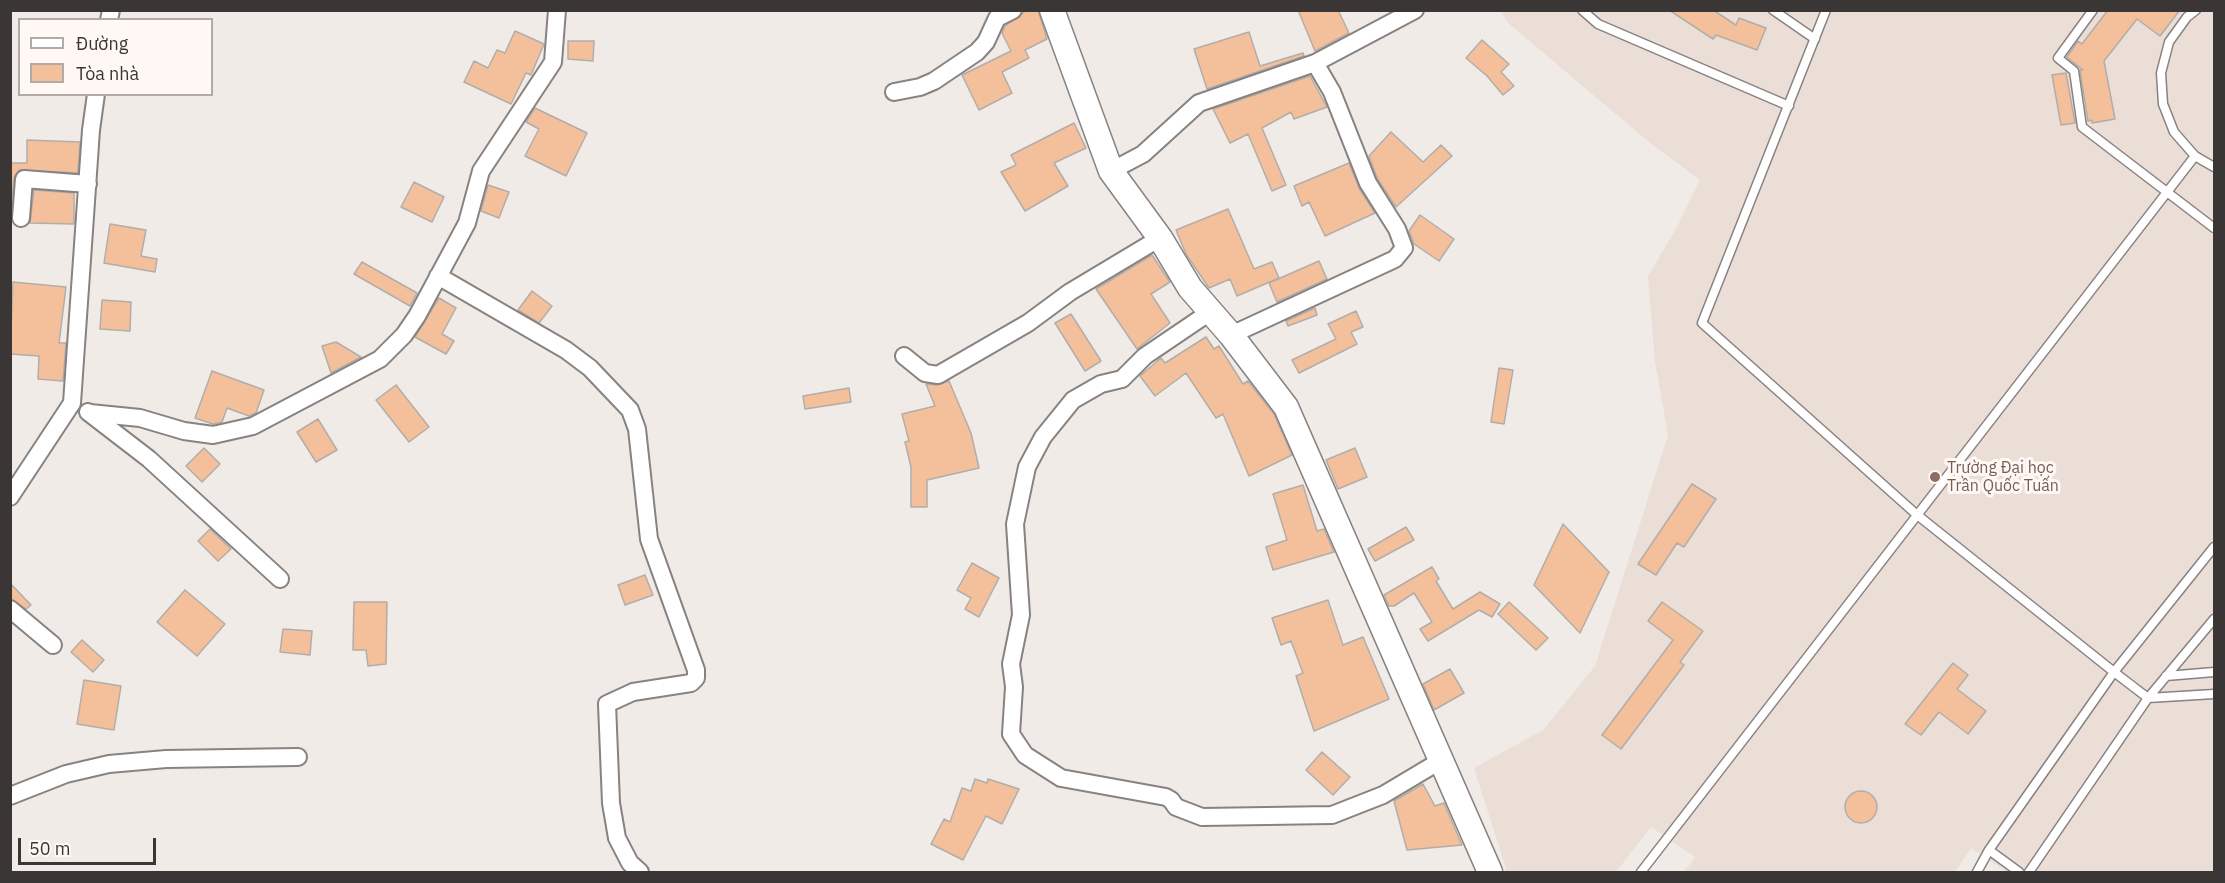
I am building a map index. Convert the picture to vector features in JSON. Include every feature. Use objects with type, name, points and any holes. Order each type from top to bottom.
[{"type":"street","points":[[90,412],[140,418],[184,431],[213,435],[253,426],[380,359],[404,335],[467,223],[481,171],[553,62],[557,10]]},
{"type":"street","points":[[894,92],[920,87],[945,74],[983,47],[998,18],[1013,10]]},
{"type":"street","points":[[1052,10],[1112,171],[1160,238],[1190,288],[1231,335],[1286,407],[1490,873]]},
{"type":"street","points":[[1112,171],[1143,154],[1199,103],[1315,63],[1415,10]]},
{"type":"street","points":[[1231,335],[1395,259],[1404,248],[1397,229],[1368,183],[1332,92],[1315,63]]},
{"type":"street","points":[[10,497],[72,402],[91,130],[96,96]]},
{"type":"street","points":[[21,218],[24,173],[88,184]]},
{"type":"street","points":[[904,356],[925,373],[938,375],[1028,323],[1078,286],[1160,238]]},
{"type":"street","points":[[438,276],[566,350],[590,368],[630,410],[637,429],[649,539],[696,670],[696,678],[691,683],[633,692],[607,704],[611,803],[617,838],[630,862],[640,873]]},
{"type":"street","points":[[1210,312],[1145,356],[1122,379],[1101,384],[1074,400],[1043,437],[1028,467],[1015,524],[1021,615],[1011,664],[1014,687],[1011,734],[1025,755],[1061,778],[1166,797],[1176,807],[1202,817],[1332,815],[1383,795],[1440,760]]},
{"type":"street","points":[[72,402],[90,412],[149,459],[280,579]]},
{"type":"street","points":[[10,609],[53,645]]},
{"type":"street","points":[[10,795],[66,774],[109,764],[166,759],[298,757]]},
{"type":"lane","points":[[1582,10],[1598,24],[1789,106]]},
{"type":"lane","points":[[1773,10],[1815,39]]},
{"type":"lane","points":[[1826,10],[1702,323],[1916,514],[2148,698],[2214,694]]},
{"type":"lane","points":[[2093,10],[2058,58],[2074,71],[2082,127],[2214,228]]},
{"type":"lane","points":[[2196,10],[2187,17],[2169,42],[2161,72],[2163,104],[2174,132],[2195,156],[2214,167]]},
{"type":"lane","points":[[1641,873],[1916,514],[2195,156]]},
{"type":"lane","points":[[1977,873],[1989,850],[2114,672],[2214,547]]},
{"type":"lane","points":[[2029,873],[2148,698],[2214,619]]},
{"type":"lane","points":[[2166,676],[2214,672]]},
{"type":"lane","points":[[1989,850],[2019,873]]},
{"type":"shaded area","name":"Trường Đại học Trần Quốc Tuấn","points":[[1501,11],[2214,11],[2214,872],[2007,872],[1971,848],[1955,872],[1684,872],[1695,857],[1651,827],[1616,872],[1507,872],[1474,768],[1543,730],[1595,666],[1668,435],[1655,362],[1648,276],[1677,227],[1700,180],[1650,143],[1508,23]]},
{"type":"building","points":[[1027,10],[1038,10],[1047,39],[1025,50],[1029,58],[1002,72],[1012,93],[979,110],[962,75],[1011,51],[1002,33],[1005,26]]},
{"type":"building","points":[[1298,10],[1338,10],[1349,33],[1315,51]]},
{"type":"building","points":[[1669,10],[1713,10],[1736,25],[1739,18],[1766,28],[1757,50],[1716,35],[1713,39]]},
{"type":"building","points":[[2108,10],[2180,10],[2160,36],[2137,19],[2104,61],[2115,119],[2092,123],[2092,120],[2088,121],[2080,70],[2083,70],[2067,57],[2078,41],[2082,44]]},
{"type":"building","points":[[515,31],[544,44],[531,75],[526,73],[511,104],[464,82],[474,61],[488,68],[497,50],[505,53]]},
{"type":"building","points":[[1249,32],[1260,66],[1303,53],[1304,56],[1207,89],[1194,49]]},
{"type":"building","points":[[1482,40],[1509,64],[1501,72],[1514,86],[1503,95],[1487,76],[1466,58]]},
{"type":"building","points":[[568,41],[594,41],[593,61],[568,59]]},
{"type":"building","points":[[2066,73],[2075,123],[2061,125],[2052,75]]},
{"type":"building","points":[[1310,76],[1327,107],[1294,119],[1291,112],[1262,128],[1286,185],[1272,191],[1248,134],[1230,143],[1213,109]]},
{"type":"building","points":[[535,108],[587,133],[566,176],[525,156],[539,129],[526,122]]},
{"type":"building","points":[[1074,123],[1086,148],[1054,163],[1068,186],[1025,211],[1001,172],[1016,165],[1011,155]]},
{"type":"building","points":[[1391,132],[1423,162],[1441,145],[1452,156],[1396,207],[1377,178],[1369,156]]},
{"type":"building","points":[[27,140],[80,142],[78,173],[19,170],[14,178],[10,222],[10,163],[27,163]]},
{"type":"building","points":[[1349,163],[1359,188],[1375,213],[1325,236],[1309,202],[1302,206],[1294,186]]},
{"type":"building","points":[[414,182],[444,197],[432,222],[401,207]]},
{"type":"building","points":[[488,185],[509,192],[499,218],[481,211]]},
{"type":"building","points":[[34,190],[74,193],[74,224],[30,223]]},
{"type":"building","points":[[1228,209],[1254,269],[1272,262],[1279,278],[1237,296],[1230,279],[1209,288],[1186,254],[1176,230]]},
{"type":"building","points":[[1420,215],[1454,239],[1439,261],[1414,244],[1409,231]]},
{"type":"building","points":[[110,224],[146,230],[141,256],[157,259],[155,272],[104,263]]},
{"type":"building","points":[[1152,255],[1170,282],[1151,294],[1170,323],[1137,349],[1096,289]]},
{"type":"building","points":[[1319,261],[1327,279],[1277,302],[1269,283]]},
{"type":"building","points":[[362,262],[417,293],[410,306],[354,274]]},
{"type":"building","points":[[13,282],[66,287],[59,343],[66,343],[63,381],[38,379],[39,356],[10,354]]},
{"type":"building","points":[[532,291],[552,306],[539,323],[518,310]]},
{"type":"building","points":[[439,298],[456,308],[442,334],[454,341],[446,354],[415,337]]},
{"type":"building","points":[[102,300],[131,302],[130,331],[100,329]]},
{"type":"building","points":[[1315,308],[1317,315],[1288,326],[1286,321]]},
{"type":"building","points":[[1356,311],[1363,327],[1351,332],[1357,344],[1299,373],[1292,360],[1336,339],[1328,324]]},
{"type":"building","points":[[1071,314],[1101,361],[1085,371],[1055,323]]},
{"type":"building","points":[[1206,337],[1214,349],[1219,346],[1243,384],[1248,381],[1274,414],[1292,455],[1249,476],[1223,414],[1216,418],[1186,373],[1155,396],[1140,376],[1161,358],[1165,363]]},
{"type":"building","points":[[336,342],[361,357],[331,373],[322,346]]},
{"type":"building","points":[[1499,368],[1513,370],[1504,424],[1491,422]]},
{"type":"building","points":[[212,371],[264,390],[256,413],[249,416],[227,408],[222,422],[213,424],[195,418]]},
{"type":"building","points":[[949,381],[971,433],[979,468],[927,480],[927,507],[911,507],[911,467],[905,442],[909,441],[902,414],[935,406],[926,384],[937,385]]},
{"type":"building","points":[[396,385],[429,427],[409,442],[376,400]]},
{"type":"building","points":[[849,388],[851,402],[805,409],[803,396]]},
{"type":"building","points":[[318,419],[337,450],[316,462],[297,432]]},
{"type":"building","points":[[204,448],[220,464],[202,482],[186,466]]},
{"type":"building","points":[[1355,448],[1367,477],[1338,489],[1326,460]]},
{"type":"building","points":[[1692,484],[1716,499],[1684,547],[1677,543],[1656,575],[1638,564]]},
{"type":"building","points":[[1303,485],[1317,531],[1324,529],[1334,552],[1273,570],[1266,547],[1287,540],[1273,494]]},
{"type":"building","points":[[1563,524],[1609,572],[1580,633],[1534,585]]},
{"type":"building","points":[[1406,527],[1414,540],[1375,561],[1368,549]]},
{"type":"building","points":[[210,529],[231,549],[218,561],[198,541]]},
{"type":"building","points":[[972,563],[999,578],[979,617],[965,609],[971,598],[957,590]]},
{"type":"building","points":[[1432,567],[1439,579],[1436,581],[1453,609],[1480,592],[1500,604],[1492,617],[1479,610],[1428,641],[1420,629],[1432,622],[1414,593],[1394,606],[1389,606],[1384,595]]},
{"type":"building","points":[[645,575],[653,595],[625,605],[618,585]]},
{"type":"building","points":[[10,583],[31,605],[26,609],[10,599]]},
{"type":"building","points":[[185,590],[225,624],[197,656],[157,622]]},
{"type":"building","points":[[1328,600],[1343,645],[1363,637],[1389,699],[1314,731],[1296,676],[1303,673],[1291,641],[1281,645],[1272,618]]},
{"type":"building","points":[[354,602],[387,602],[386,664],[368,666],[366,650],[353,650]]},
{"type":"building","points":[[1509,602],[1548,638],[1536,650],[1498,614]]},
{"type":"building","points":[[1662,602],[1703,631],[1680,662],[1684,665],[1621,749],[1602,735],[1673,640],[1648,621]]},
{"type":"building","points":[[283,629],[312,631],[310,655],[280,652]]},
{"type":"building","points":[[82,640],[104,660],[93,672],[71,652]]},
{"type":"building","points":[[1953,663],[1968,675],[1957,689],[1986,711],[1968,734],[1939,712],[1921,735],[1905,724]]},
{"type":"building","points":[[1450,669],[1464,693],[1434,710],[1423,684]]},
{"type":"building","points":[[84,680],[121,686],[114,730],[77,724]]},
{"type":"building","points":[[1322,752],[1350,777],[1333,795],[1306,770]]},
{"type":"building","points":[[975,779],[987,783],[988,779],[1019,789],[1002,824],[986,816],[963,860],[931,844],[944,819],[950,822],[962,788],[971,791]]},
{"type":"building","points":[[1423,784],[1435,806],[1444,803],[1462,845],[1407,850],[1394,801]]},
{"type":"building","points":[[1861,791],[1872,796],[1877,807],[1872,818],[1861,823],[1850,818],[1845,807],[1850,796]]},
{"type":"place","name":"Trường Đại học Trần Quốc Tuấn","points":[[1935,477]]}]
